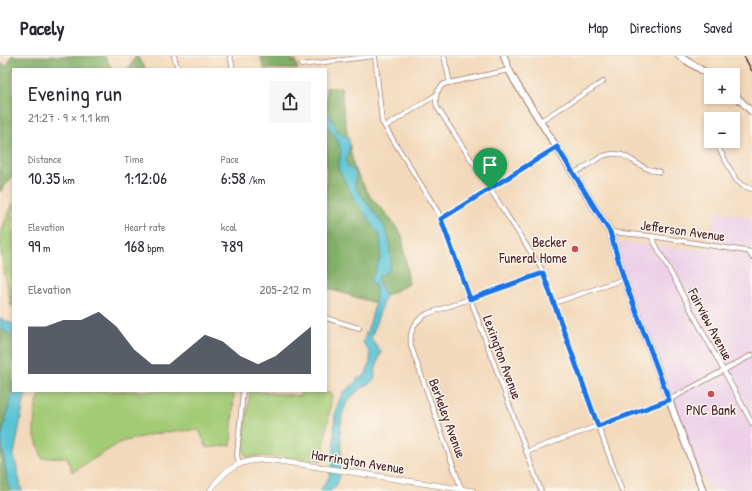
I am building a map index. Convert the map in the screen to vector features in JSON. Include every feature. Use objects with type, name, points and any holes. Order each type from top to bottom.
[{"type":"main road","points":[[504,56],[516,84],[610,232],[624,279],[703,491]]},
{"type":"main road","points":[[679,56],[704,72]]},
{"type":"main road","points":[[740,100],[752,112]]},
{"type":"street","points":[[174,56],[178,68]]},
{"type":"street","points":[[230,56],[233,68]]},
{"type":"street","points":[[301,65],[374,56]]},
{"type":"street","name":"Lexington Avenue","points":[[374,56],[382,122],[438,212],[541,491]]},
{"type":"street","points":[[444,56],[450,83]]},
{"type":"street","points":[[509,70],[444,84],[440,87],[436,95],[435,102],[540,266],[622,491]]},
{"type":"street","points":[[540,121],[603,82]]},
{"type":"street","points":[[385,127],[436,95]]},
{"type":"street","points":[[441,219],[557,147]]},
{"type":"street","points":[[718,148],[736,180],[743,186],[752,190]]},
{"type":"street","points":[[573,174],[603,156],[614,153],[623,154],[647,168],[660,172]]},
{"type":"street","name":"Jefferson Avenue","points":[[610,232],[651,236],[750,252]]},
{"type":"street","name":"Fairview Avenue","points":[[651,236],[752,422]]},
{"type":"street","points":[[750,252],[752,257]]},
{"type":"street","name":"Berkeley Avenue","points":[[462,490],[413,352],[410,340],[411,334],[419,319],[427,314],[543,273]]},
{"type":"street","points":[[554,302],[624,279]]},
{"type":"street","points":[[327,318],[359,328]]},
{"type":"street","points":[[526,452],[669,400],[752,355]]},
{"type":"street","points":[[210,491],[225,472],[239,464],[237,455],[243,392]]},
{"type":"street","name":"Harrington Avenue","points":[[239,464],[251,461],[267,460],[473,491]]},
{"type":"shaded area","points":[[716,211],[752,218],[752,491],[710,491],[665,399],[613,242],[709,251]]},
{"type":"green space","points":[[11,56],[105,56],[111,68],[12,68],[12,177],[0,192],[0,63],[8,66]]},
{"type":"green space","points":[[137,56],[145,68],[129,68]]},
{"type":"green space","points":[[260,56],[292,56],[292,64],[295,59],[298,68],[264,68]]},
{"type":"green space","points":[[341,87],[345,121],[354,168],[371,198],[385,212],[402,235],[409,284],[385,296],[375,303],[327,288],[327,88]]},
{"type":"green space","points":[[12,205],[12,306],[0,247],[0,234]]},
{"type":"green space","points":[[0,328],[12,335],[13,392],[1,438],[7,480],[12,491],[0,491]]},
{"type":"green space","points":[[41,392],[234,392],[231,445],[207,448],[199,430],[154,434],[121,442],[72,472],[67,457],[42,458],[34,433],[35,410]]},
{"type":"green space","points":[[250,392],[300,396],[302,392],[321,392],[332,394],[322,460],[257,456],[250,458],[246,456],[243,447]]},
{"type":"water","points":[[327,112],[338,132],[349,139],[350,146],[346,161],[348,167],[354,170],[356,175],[355,186],[384,226],[389,239],[391,263],[388,271],[379,276],[378,279],[385,296],[371,338],[381,352],[375,371],[375,379],[358,391],[347,403],[341,421],[341,469],[339,480],[331,491],[320,491],[329,477],[333,463],[335,414],[339,401],[343,393],[355,383],[358,378],[365,376],[370,362],[370,352],[363,343],[372,315],[376,293],[376,286],[371,283],[371,278],[380,259],[381,252],[380,237],[354,199],[338,168],[341,154],[340,147],[335,136],[327,126]]},
{"type":"water","points":[[0,318],[12,324],[12,335],[0,328]]},
{"type":"water","points":[[13,392],[26,392],[14,455],[22,491],[12,491],[7,480],[1,438]]},
{"type":"railway","points":[[744,56],[752,71]]},
{"type":"place","name":"Becker Funeral Home","points":[[575,249]]},
{"type":"place","name":"PNC Bank","points":[[711,394]]},
{"type":"route","points":[[557,147],[610,232],[624,279],[669,400],[598,426],[543,273],[470,299],[441,219],[490,189],[557,147]]}]
